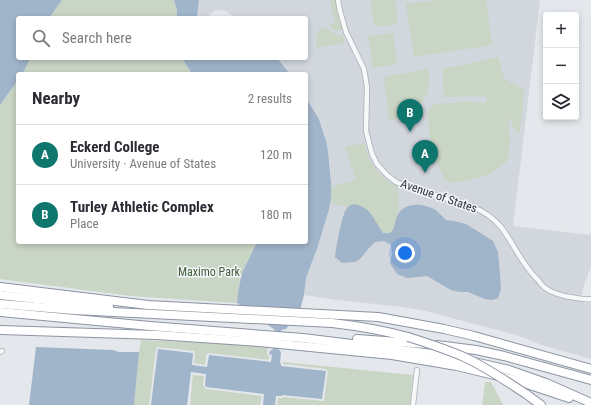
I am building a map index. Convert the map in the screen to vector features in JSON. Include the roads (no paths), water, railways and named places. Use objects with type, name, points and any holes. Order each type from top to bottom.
[{"type":"highway","points":[[0,287],[231,314]]},
{"type":"highway","points":[[0,295],[119,308],[133,313]]},
{"type":"highway","points":[[0,304],[133,313],[231,314],[309,318],[378,318],[423,325],[474,336],[591,369]]},
{"type":"highway","points":[[0,312],[303,342],[392,355],[457,366],[515,380],[568,398],[591,403]]},
{"type":"highway","points":[[309,318],[408,336],[444,348],[492,372],[541,405]]},
{"type":"highway","points":[[1,330],[259,338]]},
{"type":"highway","points":[[303,342],[330,337],[476,350],[504,356],[591,380]]},
{"type":"highway","points":[[313,339],[433,354],[509,370],[546,383],[591,403]]},
{"type":"street","name":"Avenue of States","points":[[338,0],[346,32],[364,69],[367,87],[366,131],[372,154],[377,164],[396,182],[481,210],[500,226],[531,274],[544,287],[564,296],[591,299]]},
{"type":"street","points":[[413,405],[416,370]]},
{"type":"water","points":[[0,0],[62,0],[50,16],[16,16],[16,60],[30,60],[23,72],[16,72],[16,83],[0,105]]},
{"type":"water","points":[[174,0],[199,0],[197,16],[177,16]]},
{"type":"water","points":[[183,60],[279,60],[288,72],[191,72]]},
{"type":"water","points":[[308,101],[319,119],[326,141],[331,181],[331,197],[318,246],[306,278],[300,310],[286,329],[281,330],[278,349],[281,352],[281,366],[326,371],[322,399],[282,395],[276,396],[275,405],[263,405],[264,394],[206,387],[206,374],[191,372],[187,405],[151,405],[158,349],[193,353],[192,365],[207,367],[209,355],[271,362],[272,355],[269,354],[273,349],[275,330],[237,303],[242,273],[256,244],[308,244]]},
{"type":"water","points":[[354,204],[368,211],[383,233],[390,233],[392,231],[400,211],[410,206],[421,205],[437,211],[446,220],[466,224],[493,241],[498,252],[500,274],[501,289],[498,298],[492,300],[485,299],[468,292],[451,290],[427,276],[407,278],[397,274],[390,263],[392,254],[391,245],[384,241],[375,242],[360,259],[355,262],[342,263],[335,257],[340,230],[346,210],[349,206]]},
{"type":"water","points":[[36,347],[139,352],[134,405],[29,405]]},
{"type":"place","name":"Turley Athletic Complex","points":[[410,132]]},
{"type":"place","name":"Eckerd College","points":[[425,173]]},
{"type":"park label","name":"Maximo Park","points":[[209,272]]}]
